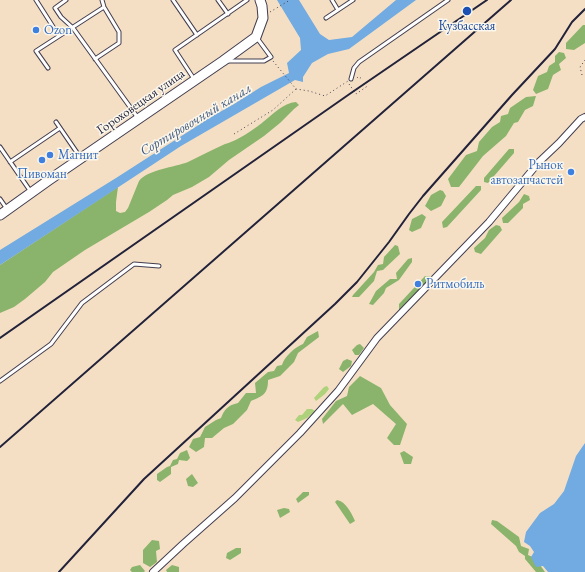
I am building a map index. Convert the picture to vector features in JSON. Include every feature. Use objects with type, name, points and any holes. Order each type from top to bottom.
[{"type":"street","points":[[256,37],[263,18],[260,0]]},
{"type":"street","name":"Гороховецкая улица","points":[[4,212],[256,37]]},
{"type":"street","points":[[153,572],[235,498],[300,433],[338,391],[377,338],[489,222],[539,162],[581,119],[585,117]]},
{"type":"lane","points":[[36,0],[59,36]]},
{"type":"lane","points":[[66,0],[55,8],[61,17],[72,28],[139,119]]},
{"type":"lane","points":[[95,59],[119,42],[119,32],[104,7],[102,0]]},
{"type":"lane","points":[[173,0],[197,35]]},
{"type":"lane","points":[[218,0],[228,14]]},
{"type":"lane","points":[[195,80],[175,50],[247,0]]},
{"type":"lane","points":[[332,0],[338,10]]},
{"type":"lane","points":[[326,18],[353,0]]},
{"type":"lane","points":[[351,79],[354,68],[359,62],[448,0]]},
{"type":"lane","points":[[48,68],[36,51],[104,7]]},
{"type":"lane","points":[[223,61],[264,61],[271,57],[256,37]]},
{"type":"lane","points":[[56,122],[81,158]]},
{"type":"lane","points":[[10,162],[60,128]]},
{"type":"lane","points":[[0,147],[31,193]]},
{"type":"lane","points":[[0,199],[4,212]]},
{"type":"lane","points":[[0,381],[51,344],[82,303],[134,264],[159,266]]},
{"type":"path","points":[[274,10],[290,0]]},
{"type":"path","points":[[582,75],[580,67],[585,60]]},
{"type":"path","points":[[276,65],[296,89],[326,96],[356,76],[359,79],[363,76]]},
{"type":"path","points":[[347,82],[356,94],[369,85]]},
{"type":"path","points":[[234,134],[273,110],[296,89]]},
{"type":"green space","points":[[583,25],[585,25],[585,43],[574,50],[566,49],[566,43]]},
{"type":"green space","points":[[559,52],[564,53],[566,58],[559,64],[561,70],[553,75],[548,89],[536,94],[533,90],[538,76],[547,72],[549,66],[555,62],[555,56]]},
{"type":"green space","points":[[536,96],[533,106],[525,110],[518,122],[514,123],[506,136],[483,156],[459,187],[451,187],[448,179],[466,155],[477,151],[479,142],[492,127],[500,122],[501,116],[508,114],[510,108],[526,97]]},
{"type":"green space","points":[[296,102],[299,105],[280,123],[229,160],[209,177],[192,187],[173,195],[149,212],[85,250],[53,272],[45,282],[25,299],[14,307],[0,313],[0,265],[118,187],[116,211],[120,213],[125,212],[139,181],[143,177],[155,171],[188,162],[234,141],[255,128],[274,112],[287,104]]},
{"type":"green space","points":[[509,149],[514,149],[514,153],[488,183],[484,182],[484,178]]},
{"type":"green space","points":[[476,186],[481,186],[481,190],[447,227],[443,228],[442,222]]},
{"type":"green space","points":[[440,190],[443,191],[446,196],[441,206],[431,211],[425,206],[431,195]]},
{"type":"green space","points":[[524,194],[529,196],[530,200],[523,204],[523,208],[508,223],[503,223],[502,218],[519,202]]},
{"type":"green space","points":[[422,214],[426,217],[421,228],[412,232],[409,230],[412,219]]},
{"type":"green space","points":[[496,225],[500,226],[502,230],[481,254],[475,252],[474,248],[485,238],[489,230]]},
{"type":"green space","points":[[395,245],[398,246],[400,254],[383,270],[377,271],[374,281],[359,297],[352,297],[374,272],[378,265],[383,264],[384,257]]},
{"type":"green space","points":[[412,258],[412,262],[399,280],[386,288],[384,293],[373,305],[369,304],[376,291],[390,279],[397,279],[396,273],[408,259]]},
{"type":"green space","points":[[425,276],[430,276],[429,280],[402,310],[399,311],[399,304]]},
{"type":"green space","points":[[318,331],[319,337],[298,353],[294,362],[280,376],[268,380],[267,388],[264,394],[251,401],[247,410],[233,424],[224,428],[212,438],[205,438],[204,447],[196,452],[189,447],[193,439],[200,437],[205,427],[221,418],[225,410],[238,403],[246,393],[256,393],[255,383],[268,372],[274,371],[277,366],[282,365],[290,353],[303,344],[307,337]]},
{"type":"green space","points":[[360,344],[364,348],[359,355],[355,355],[352,350]]},
{"type":"green space","points":[[347,359],[352,361],[351,366],[343,372],[339,369],[343,361]]},
{"type":"green space","points":[[360,376],[381,388],[390,405],[407,424],[400,445],[394,445],[387,438],[396,424],[373,404],[352,415],[343,404],[323,424],[322,419],[336,401],[347,396],[349,387]]},
{"type":"green space","points":[[327,386],[329,389],[316,401],[314,398],[324,387]]},
{"type":"green space","points":[[307,409],[312,409],[315,411],[307,418],[298,422],[295,420],[299,415],[302,415]]},
{"type":"green space","points":[[187,450],[190,458],[187,461],[179,460],[178,464],[171,467],[171,474],[160,482],[157,480],[157,474],[170,466],[173,460],[177,459],[180,453]]},
{"type":"green space","points":[[404,451],[413,457],[411,464],[404,464],[400,453]]},
{"type":"green space","points":[[192,474],[198,483],[193,487],[188,486],[186,479]]},
{"type":"green space","points":[[303,492],[309,492],[309,495],[298,503],[296,499]]},
{"type":"green space","points":[[337,500],[346,505],[355,521],[350,524],[335,502]]},
{"type":"green space","points":[[284,508],[289,509],[290,512],[280,518],[277,510]]},
{"type":"green space","points":[[492,520],[497,521],[519,537],[521,546],[529,549],[528,555],[535,558],[545,572],[536,572],[525,559],[525,556],[519,552],[516,546],[491,524]]},
{"type":"green space","points":[[152,540],[159,541],[160,549],[156,551],[157,562],[150,567],[143,563],[143,550]]},
{"type":"green space","points":[[236,548],[241,548],[241,553],[230,560],[226,558],[227,553]]},
{"type":"green space","points":[[140,565],[145,571],[144,572],[132,572],[130,570],[132,567]]},
{"type":"green space","points":[[172,565],[179,567],[179,572],[167,572],[166,570]]},
{"type":"water","points":[[277,0],[299,0],[320,34],[329,40],[352,37],[396,0],[416,0],[349,49],[328,54],[312,63],[303,77],[303,82],[295,80],[181,146],[0,265],[0,250],[211,117],[261,87],[289,73],[287,63],[301,50],[300,38]]},
{"type":"water","points":[[585,443],[585,572],[548,572],[543,566],[536,567],[531,557],[534,552],[530,546],[524,542],[526,532],[540,513],[554,504],[564,491],[576,456]]},
{"type":"railway","points":[[0,338],[487,0]]},
{"type":"railway","points":[[0,447],[511,0]]},
{"type":"railway","points":[[59,572],[144,479],[335,304],[357,282],[423,196],[512,95],[555,49],[572,22],[585,9]]},
{"type":"place","name":"Кузбасская","points":[[467,11]]},
{"type":"place","name":"Ozon","points":[[36,30]]},
{"type":"place","name":"Магнит","points":[[50,155]]},
{"type":"place","name":"Пивоман","points":[[42,160]]},
{"type":"place","name":"Рынок автозапчастей","points":[[571,172]]},
{"type":"place","name":"Ритмобиль","points":[[418,284]]},
{"type":"water label","name":"Сортировочный канал","points":[[196,120]]}]
